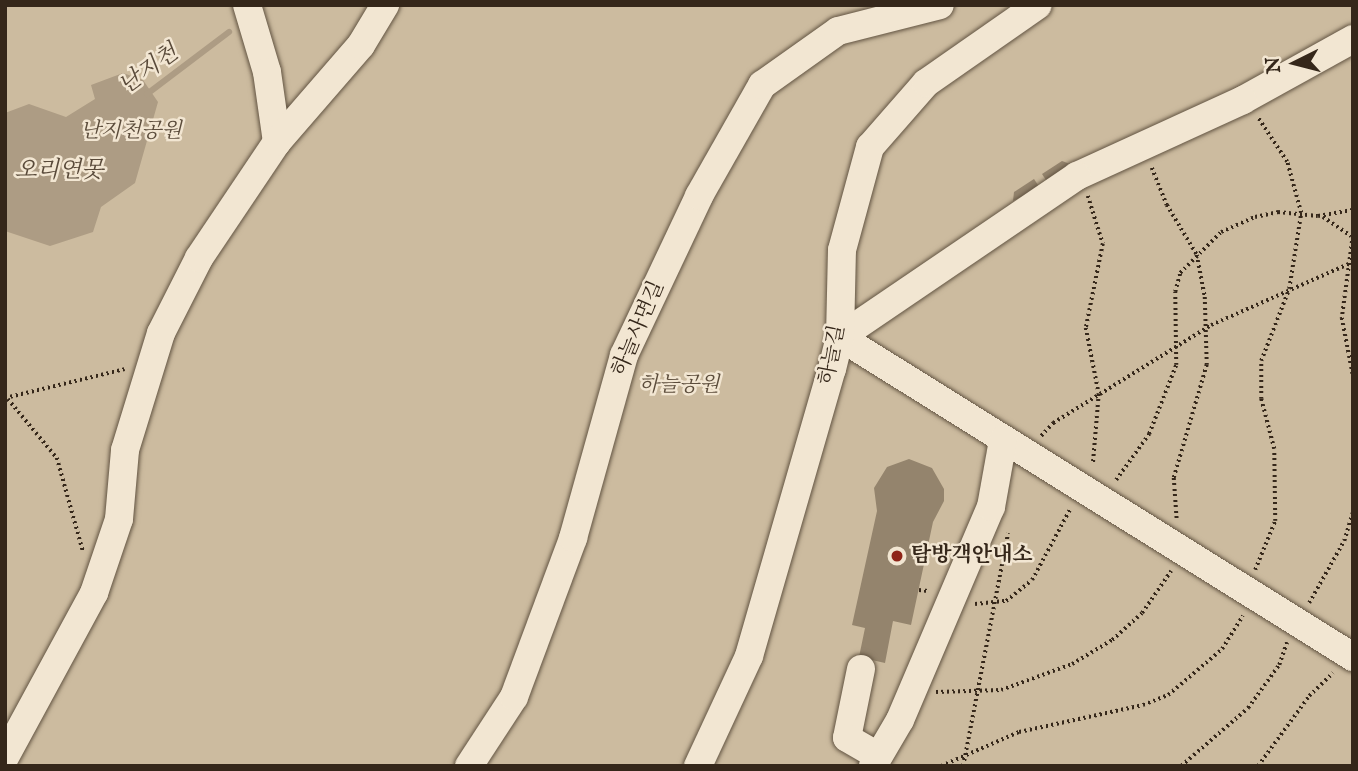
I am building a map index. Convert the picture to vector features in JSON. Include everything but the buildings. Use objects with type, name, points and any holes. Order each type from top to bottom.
[{"type":"street","points":[[247,5],[267,72],[277,142]]},
{"type":"street","points":[[5,757],[94,593],[119,519],[125,450],[161,333],[199,258],[277,142],[361,45],[385,5]]},
{"type":"street","name":"하늘사면길","points":[[469,766],[514,697],[573,538],[624,355],[699,196],[762,85],[838,31],[940,5]]},
{"type":"street","name":"하늘길","points":[[698,766],[749,656],[840,337],[842,250],[870,147],[926,83],[1038,5]]},
{"type":"street","points":[[1352,657],[840,337],[1077,176],[1143,143],[1243,100],[1353,38]]},
{"type":"street","points":[[861,669],[847,738],[876,761],[913,688],[991,507],[1003,440]]},
{"type":"path","points":[[941,766],[1019,732],[1143,705],[1168,695],[1222,649],[1248,607],[1245,590],[1275,521],[1274,449],[1260,379],[1267,339],[1289,289],[1301,213],[1287,162],[1273,137],[1243,100]]},
{"type":"path","points":[[913,688],[978,694],[1072,664],[1112,640],[1142,613],[1174,546],[1178,518],[1174,478],[1201,393],[1208,327],[1197,256],[1167,205],[1143,143]]},
{"type":"path","points":[[1077,176],[1101,228],[1103,244],[1086,328],[1099,394],[1095,496]]},
{"type":"path","points":[[953,596],[995,606],[1032,580],[1164,404],[1177,346],[1175,292],[1180,273],[1197,256],[1237,223],[1278,212],[1322,215],[1353,210]]},
{"type":"path","points":[[1322,215],[1353,237],[1347,264],[1342,318],[1353,375]]},
{"type":"path","points":[[1030,456],[1044,431],[1208,327],[1353,262]]},
{"type":"path","points":[[83,553],[57,458],[6,399],[152,363]]},
{"type":"path","points":[[963,766],[1008,536],[1004,517],[991,507]]},
{"type":"path","points":[[1181,766],[1248,708],[1279,665],[1288,640],[1302,626],[1306,608],[1344,541],[1353,512]]},
{"type":"path","points":[[1258,766],[1309,696],[1352,657]]},
{"type":"green space","name":"하늘공원","points":[[5,5],[1353,5],[1353,766],[5,766]]},
{"type":"water","name":"오리연못","points":[[123,73],[143,80],[158,102],[135,183],[101,207],[93,232],[50,246],[5,231],[5,113],[29,104],[66,117],[95,99],[91,85]]},
{"type":"waterway","name":"난지천","points":[[147,94],[229,32]]},
{"type":"place","name":"탐방객안내소","points":[[897,556]]},
{"type":"park label","name":"난지천공원","points":[[131,132]]}]
